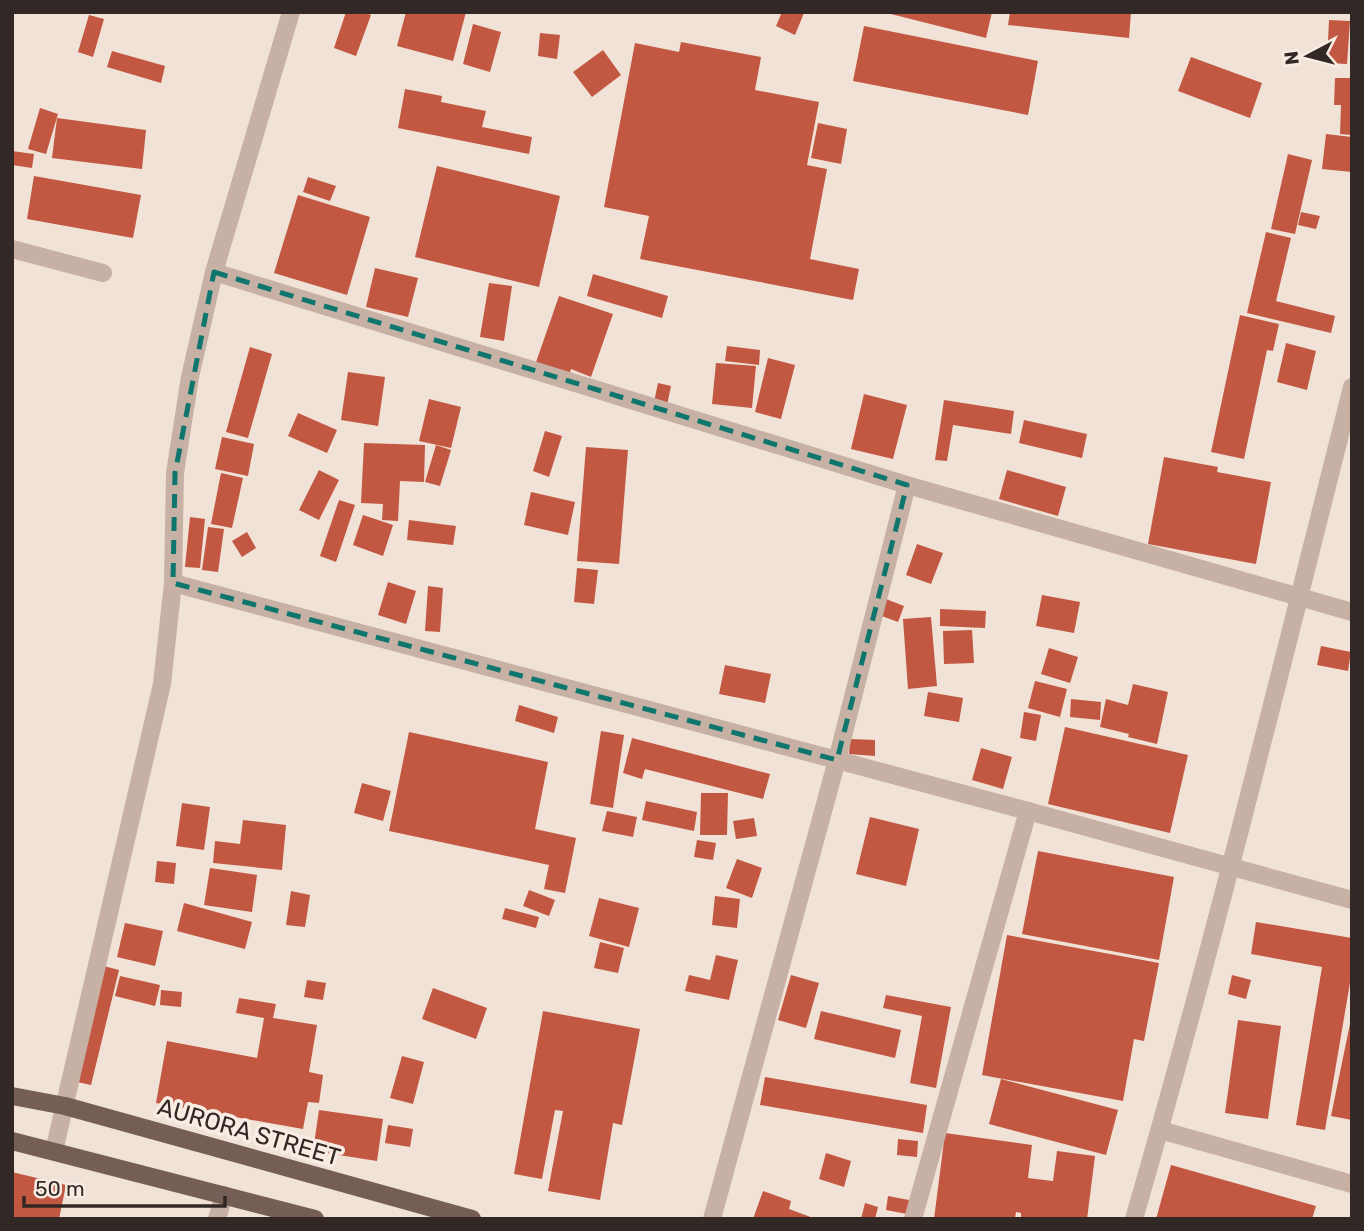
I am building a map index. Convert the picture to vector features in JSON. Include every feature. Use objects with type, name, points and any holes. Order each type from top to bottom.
[{"type":"main road","name":"AURORA STREET","points":[[12,1096],[65,1106],[460,1217]]},
{"type":"main road","points":[[12,1141],[315,1219]]},
{"type":"street","points":[[54,1152],[162,684],[173,583],[175,473],[190,377],[214,272],[290,12]]},
{"type":"street","points":[[12,249],[103,273]]},
{"type":"street","points":[[214,272],[907,485],[1352,612]]},
{"type":"street","points":[[1134,1219],[1232,866],[1352,387]]},
{"type":"street","points":[[712,1219],[837,760],[907,485]]},
{"type":"street","points":[[173,583],[1352,900]]},
{"type":"street","points":[[913,1219],[1028,811]]},
{"type":"street","points":[[1160,1130],[1352,1184]]},
{"type":"street","points":[[217,1219],[224,1195]]},
{"type":"highlighted area","points":[[214,272],[907,485],[837,760],[173,583],[175,473]]},
{"type":"building","points":[[346,12],[364,12],[371,15],[356,56],[334,48]]},
{"type":"building","points":[[406,12],[466,12],[453,61],[397,46]]},
{"type":"building","points":[[782,12],[804,13],[795,35],[776,26]]},
{"type":"building","points":[[883,12],[992,12],[986,38]]},
{"type":"building","points":[[1010,12],[1131,12],[1129,38],[1008,25]]},
{"type":"building","points":[[89,15],[104,19],[93,57],[78,52]]},
{"type":"building","points":[[1329,20],[1350,21],[1347,64],[1327,63]]},
{"type":"building","points":[[473,24],[501,32],[490,72],[463,64]]},
{"type":"building","points":[[864,26],[1038,61],[1028,115],[853,81]]},
{"type":"building","points":[[540,33],[560,35],[557,59],[538,56]]},
{"type":"building","points":[[681,42],[761,57],[755,90],[819,102],[807,165],[827,169],[810,259],[859,269],[853,300],[640,259],[649,216],[604,207],[635,43],[679,52]]},
{"type":"building","points":[[603,50],[621,75],[592,97],[573,72]]},
{"type":"building","points":[[112,51],[165,66],[161,83],[107,67]]},
{"type":"building","points":[[1191,57],[1262,83],[1250,118],[1178,91]]},
{"type":"building","points":[[1335,78],[1352,78],[1352,135],[1340,134],[1341,105],[1334,105]]},
{"type":"building","points":[[405,89],[442,96],[441,102],[486,111],[482,127],[532,137],[529,154],[398,128]]},
{"type":"building","points":[[40,108],[58,114],[46,154],[28,149]]},
{"type":"building","points":[[57,118],[146,130],[142,169],[52,158]]},
{"type":"building","points":[[818,123],[847,129],[841,164],[811,158]]},
{"type":"building","points":[[1326,134],[1352,137],[1352,172],[1322,169]]},
{"type":"building","points":[[12,151],[34,154],[32,168],[12,165]]},
{"type":"building","points":[[1288,154],[1312,160],[1295,234],[1271,229]]},
{"type":"building","points":[[437,166],[560,196],[539,287],[415,257]]},
{"type":"building","points":[[34,176],[141,195],[133,238],[27,219]]},
{"type":"building","points":[[308,177],[336,186],[330,201],[303,192]]},
{"type":"building","points":[[298,195],[370,217],[347,295],[274,273]]},
{"type":"building","points":[[1301,212],[1320,216],[1316,229],[1298,225]]},
{"type":"building","points":[[1266,232],[1291,238],[1276,301],[1335,316],[1331,333],[1247,313]]},
{"type":"building","points":[[375,268],[418,278],[408,317],[366,307]]},
{"type":"building","points":[[593,274],[668,296],[662,318],[587,296]]},
{"type":"building","points":[[489,283],[512,286],[504,341],[480,337]]},
{"type":"building","points":[[559,296],[613,314],[591,377],[571,369],[568,379],[534,368]]},
{"type":"building","points":[[1240,315],[1279,324],[1273,351],[1267,350],[1244,459],[1211,452]]},
{"type":"building","points":[[1286,343],[1316,351],[1307,390],[1277,382]]},
{"type":"building","points":[[727,346],[760,350],[759,365],[725,361]]},
{"type":"building","points":[[250,347],[272,354],[248,438],[226,432]]},
{"type":"building","points":[[768,358],[795,365],[781,419],[755,412]]},
{"type":"building","points":[[716,363],[756,366],[752,408],[712,404]]},
{"type":"building","points":[[348,372],[385,377],[378,426],[341,420]]},
{"type":"building","points":[[658,383],[671,386],[666,410],[653,407]]},
{"type":"building","points":[[864,394],[907,405],[893,459],[851,449]]},
{"type":"building","points":[[429,399],[461,407],[451,448],[419,441]]},
{"type":"building","points":[[944,400],[1014,411],[1011,434],[953,425],[947,461],[935,460]]},
{"type":"building","points":[[298,413],[337,430],[327,453],[288,436]]},
{"type":"building","points":[[1024,420],[1087,434],[1082,458],[1019,443]]},
{"type":"building","points":[[545,431],[562,436],[549,477],[533,471]]},
{"type":"building","points":[[222,437],[254,444],[248,476],[215,469]]},
{"type":"building","points":[[364,443],[425,445],[424,482],[400,481],[398,521],[382,520],[383,504],[361,503]]},
{"type":"building","points":[[436,445],[451,450],[440,486],[425,482]]},
{"type":"building","points":[[586,447],[628,450],[619,564],[577,561]]},
{"type":"building","points":[[1164,457],[1218,467],[1217,472],[1271,482],[1256,564],[1148,544]]},
{"type":"building","points":[[319,470],[339,480],[319,520],[299,510]]},
{"type":"building","points":[[1007,470],[1066,487],[1058,516],[999,499]]},
{"type":"building","points":[[221,473],[243,478],[232,528],[211,524]]},
{"type":"building","points":[[531,492],[575,502],[568,535],[524,525]]},
{"type":"building","points":[[339,500],[355,505],[336,562],[320,556]]},
{"type":"building","points":[[363,515],[393,525],[383,556],[353,545]]},
{"type":"building","points":[[190,517],[205,519],[200,568],[185,567]]},
{"type":"building","points":[[409,520],[456,526],[453,545],[407,540]]},
{"type":"building","points":[[208,527],[224,529],[218,572],[202,570]]},
{"type":"building","points":[[247,532],[256,548],[242,557],[232,541]]},
{"type":"building","points":[[917,544],[943,553],[931,584],[906,575]]},
{"type":"building","points":[[577,568],[598,570],[594,604],[574,602]]},
{"type":"building","points":[[388,582],[416,591],[406,624],[378,615]]},
{"type":"building","points":[[428,586],[443,588],[440,632],[425,631]]},
{"type":"building","points":[[1042,595],[1080,602],[1074,633],[1036,626]]},
{"type":"building","points":[[886,599],[904,606],[898,622],[879,615]]},
{"type":"building","points":[[940,609],[986,611],[985,628],[940,626]]},
{"type":"building","points":[[931,617],[937,686],[908,689],[903,619]]},
{"type":"building","points":[[972,630],[974,663],[944,664],[943,631]]},
{"type":"building","points":[[1321,646],[1351,652],[1348,671],[1317,665]]},
{"type":"building","points":[[1049,648],[1078,657],[1070,683],[1041,674]]},
{"type":"building","points":[[725,665],[771,674],[765,703],[719,694]]},
{"type":"building","points":[[1035,681],[1067,689],[1060,717],[1028,708]]},
{"type":"building","points":[[1133,684],[1168,692],[1157,744],[1100,727],[1106,699],[1128,705]]},
{"type":"building","points":[[928,692],[963,698],[959,722],[924,716]]},
{"type":"building","points":[[1071,699],[1101,702],[1100,720],[1070,717]]},
{"type":"building","points":[[519,705],[558,717],[554,733],[515,721]]},
{"type":"building","points":[[1024,712],[1041,715],[1036,741],[1020,738]]},
{"type":"building","points":[[1065,727],[1188,755],[1170,833],[1048,804]]},
{"type":"building","points":[[601,731],[624,735],[613,808],[590,804]]},
{"type":"building","points":[[409,732],[548,762],[535,829],[576,838],[565,893],[544,889],[549,865],[389,831]]},
{"type":"building","points":[[632,738],[770,774],[763,799],[645,769],[642,779],[623,773]]},
{"type":"building","points":[[850,739],[875,740],[875,756],[849,754]]},
{"type":"building","points":[[981,748],[1012,757],[1003,789],[972,780]]},
{"type":"building","points":[[362,783],[391,791],[383,821],[354,813]]},
{"type":"building","points":[[701,793],[728,793],[727,835],[700,835]]},
{"type":"building","points":[[646,801],[697,812],[694,831],[642,820]]},
{"type":"building","points":[[182,803],[210,807],[204,850],[176,846]]},
{"type":"building","points":[[607,811],[637,817],[633,837],[602,831]]},
{"type":"building","points":[[870,817],[919,829],[906,886],[856,874]]},
{"type":"building","points":[[754,818],[757,836],[736,839],[733,821]]},
{"type":"building","points":[[243,820],[286,825],[282,870],[213,863],[215,841],[240,844]]},
{"type":"building","points":[[697,840],[716,843],[713,860],[694,857]]},
{"type":"building","points":[[1038,851],[1174,877],[1159,960],[1022,934]]},
{"type":"building","points":[[737,859],[762,868],[752,898],[726,888]]},
{"type":"building","points":[[157,861],[176,863],[174,884],[155,882]]},
{"type":"building","points":[[210,868],[257,875],[252,912],[204,905]]},
{"type":"building","points":[[529,890],[555,900],[549,916],[523,906]]},
{"type":"building","points":[[291,891],[310,895],[305,927],[286,925]]},
{"type":"building","points":[[715,896],[740,899],[737,928],[712,925]]},
{"type":"building","points":[[599,898],[639,908],[629,947],[589,936]]},
{"type":"building","points":[[184,903],[252,922],[245,949],[177,931]]},
{"type":"building","points":[[505,908],[539,917],[536,928],[502,919]]},
{"type":"building","points":[[1256,922],[1352,938],[1352,971],[1325,1130],[1296,1125],[1322,967],[1251,954]]},
{"type":"building","points":[[125,923],[163,931],[155,966],[117,957]]},
{"type":"building","points":[[1007,935],[1159,963],[1144,1041],[1134,1039],[1123,1101],[982,1075]]},
{"type":"building","points":[[600,942],[624,948],[618,973],[594,968]]},
{"type":"building","points":[[716,955],[738,960],[729,1000],[685,991],[689,975],[710,980]]},
{"type":"building","points":[[96,964],[119,970],[91,1085],[68,1080]]},
{"type":"building","points":[[791,975],[819,983],[806,1028],[778,1020]]},
{"type":"building","points":[[1232,975],[1251,980],[1246,999],[1228,994]]},
{"type":"building","points":[[120,976],[160,985],[155,1006],[115,996]]},
{"type":"building","points":[[307,980],[326,983],[323,1000],[304,997]]},
{"type":"building","points":[[433,988],[487,1008],[476,1039],[422,1019]]},
{"type":"building","points":[[161,990],[182,992],[181,1007],[160,1005]]},
{"type":"building","points":[[886,995],[951,1007],[936,1088],[910,1083],[922,1016],[883,1008]]},
{"type":"building","points":[[239,998],[276,1004],[273,1018],[317,1025],[309,1072],[323,1075],[319,1103],[308,1102],[303,1129],[156,1103],[167,1041],[257,1058],[264,1018],[236,1013]]},
{"type":"building","points":[[543,1011],[640,1029],[622,1125],[613,1123],[600,1200],[548,1191],[563,1111],[555,1110],[542,1179],[514,1174]]},
{"type":"building","points":[[821,1011],[901,1030],[895,1058],[814,1039]]},
{"type":"building","points":[[1352,1019],[1352,1120],[1331,1116]]},
{"type":"building","points":[[1238,1020],[1281,1026],[1268,1119],[1225,1113]]},
{"type":"building","points":[[402,1056],[424,1062],[413,1104],[390,1098]]},
{"type":"building","points":[[765,1077],[927,1105],[923,1133],[760,1105]]},
{"type":"building","points":[[1001,1079],[1118,1110],[1106,1155],[989,1124]]},
{"type":"building","points":[[319,1110],[383,1119],[377,1161],[313,1151]]},
{"type":"building","points":[[388,1125],[413,1129],[410,1147],[385,1143]]},
{"type":"building","points":[[945,1133],[1032,1145],[1028,1178],[1053,1181],[1057,1151],[1095,1156],[1087,1219],[1021,1219],[1021,1213],[1016,1212],[1015,1219],[934,1219]]},
{"type":"building","points":[[898,1139],[918,1141],[917,1157],[897,1155]]},
{"type":"building","points":[[826,1153],[851,1161],[844,1187],[819,1179]]},
{"type":"building","points":[[1171,1165],[1316,1206],[1312,1219],[1156,1219]]},
{"type":"building","points":[[12,1172],[66,1185],[59,1219],[12,1219]]},
{"type":"building","points":[[763,1191],[791,1201],[789,1209],[816,1219],[753,1219]]},
{"type":"building","points":[[888,1196],[909,1200],[907,1214],[886,1210]]},
{"type":"building","points":[[865,1203],[878,1207],[875,1219],[861,1219]]}]
